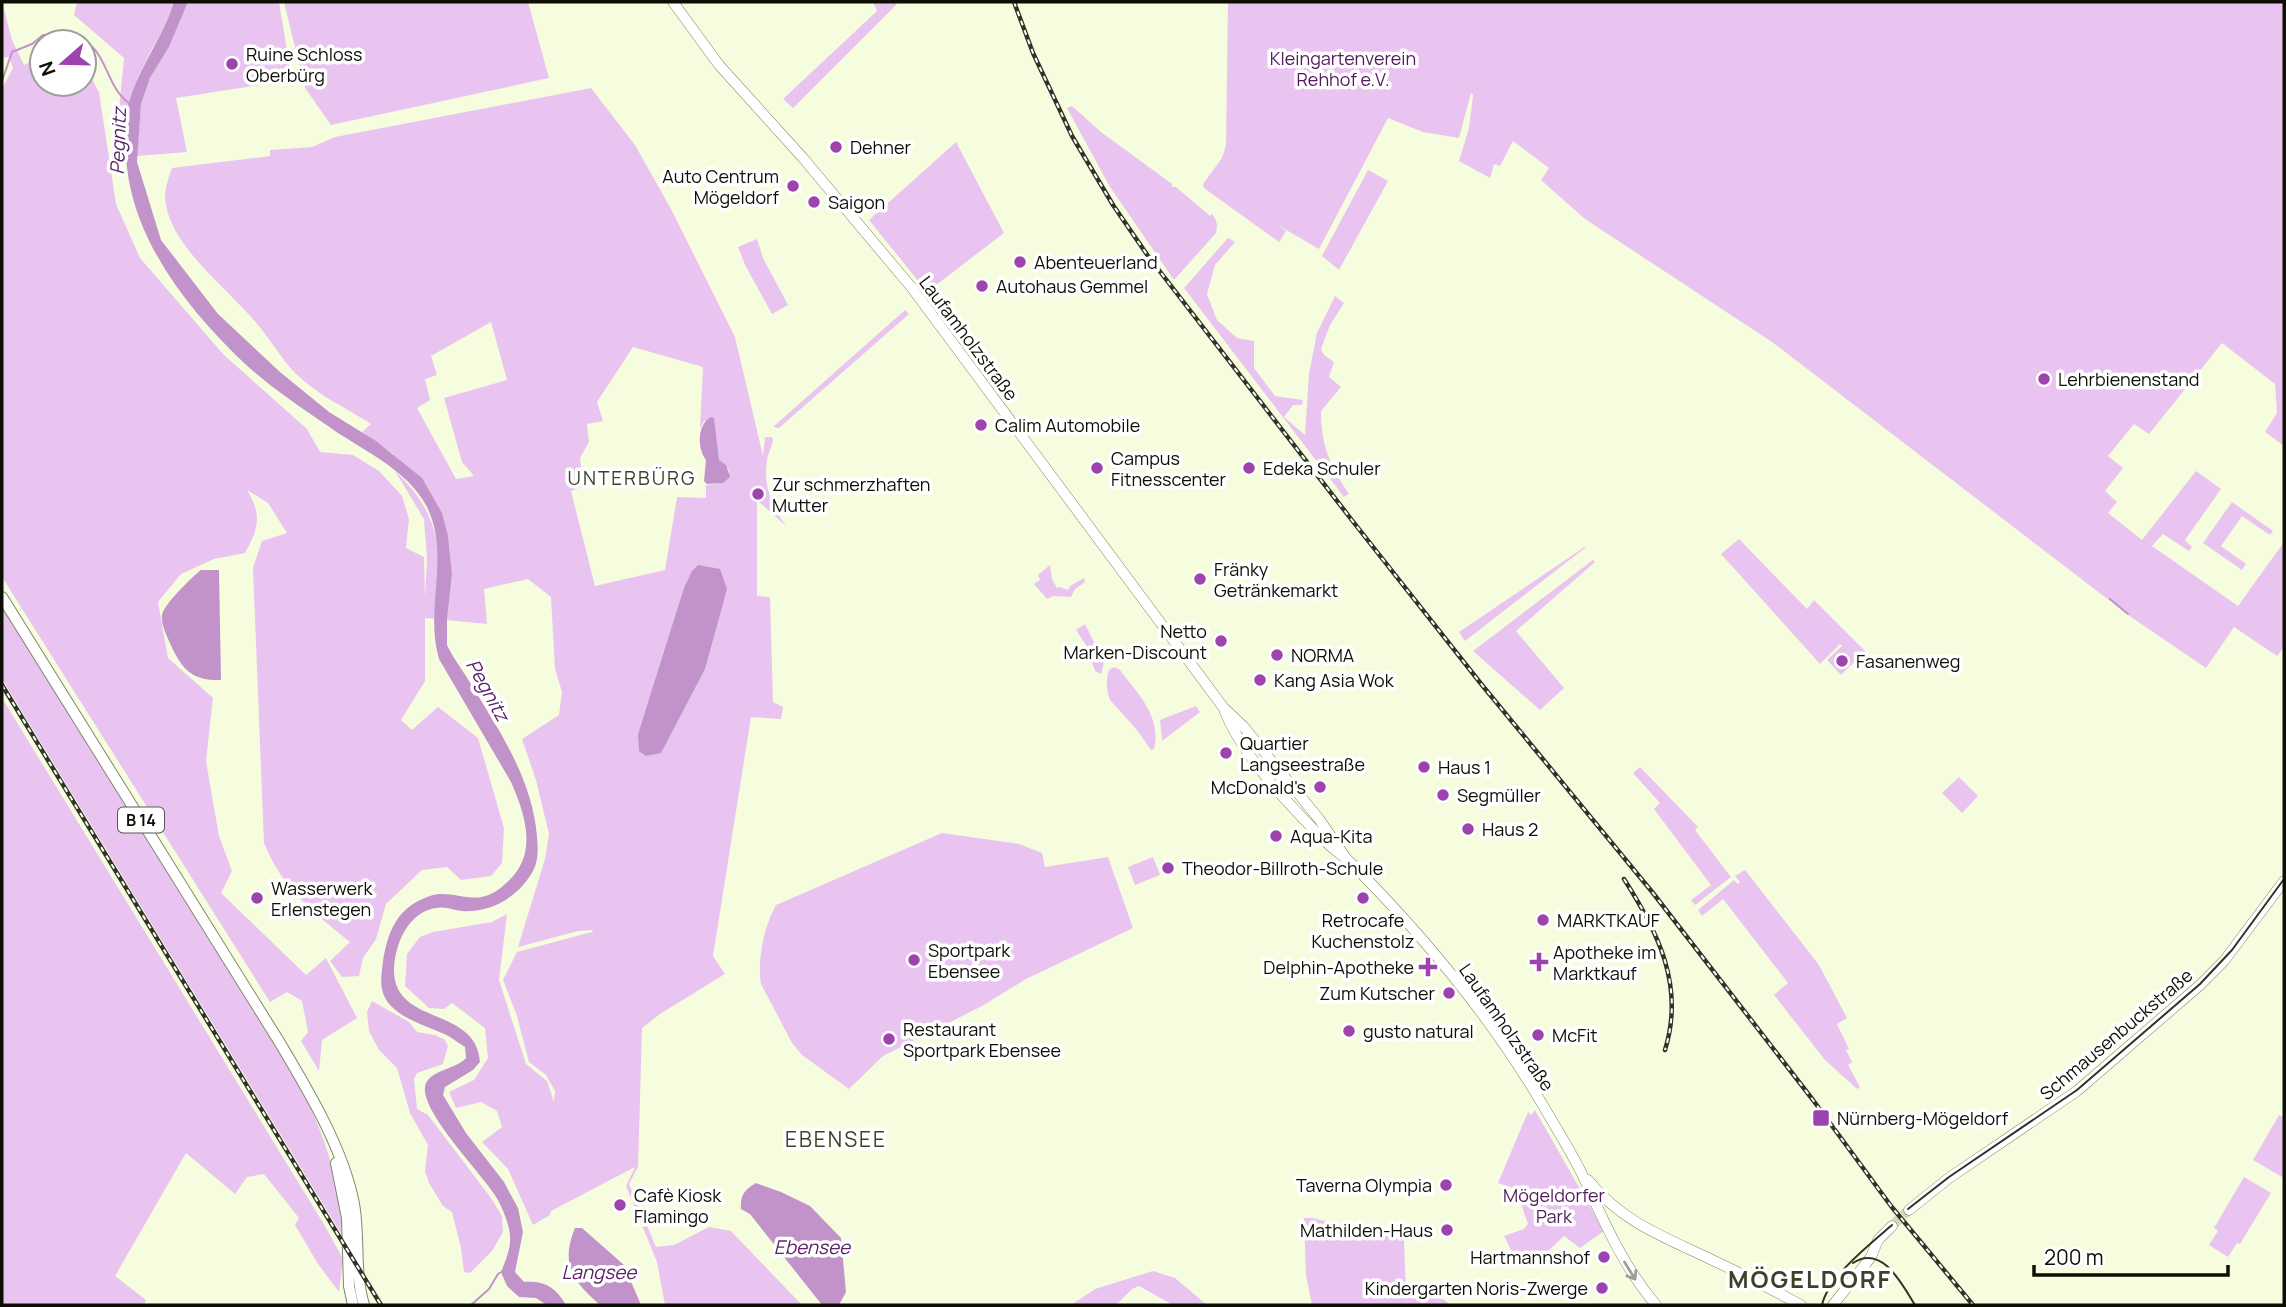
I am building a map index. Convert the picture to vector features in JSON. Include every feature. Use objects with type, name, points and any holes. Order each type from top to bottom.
[{"type":"main road","name":"Laufamholzstraße","points":[[674,2],[714,59],[795,148],[912,288],[1223,707],[1243,726],[1319,819],[1348,861],[1418,935],[1472,1000],[1531,1086],[1579,1169],[1609,1233],[1635,1279],[1656,1305]]},
{"type":"main road","name":"B 14","points":[[2,597],[297,1071],[341,1156],[357,1228],[355,1298],[365,1305]]},
{"type":"main road","name":"Schmausenbuckstraße","points":[[1909,1210],[1949,1178],[2077,1091],[2192,992],[2224,961],[2284,880]]},
{"type":"main road","points":[[1579,1169],[1601,1195],[1626,1217],[1801,1305]]},
{"type":"main road","points":[[1609,1233],[1614,1224],[1626,1217]]},
{"type":"main road","points":[[1833,1305],[1871,1257],[1878,1240],[1892,1226]]},
{"type":"green space","points":[[2,2],[12,40],[24,65],[28,63],[28,98],[98,98],[98,90],[116,204],[140,258],[223,354],[307,429],[320,452],[353,455],[379,471],[402,496],[409,519],[406,548],[424,557],[425,598],[427,558],[424,519],[395,471],[423,505],[431,522],[438,556],[435,619],[425,618],[425,681],[401,720],[412,730],[438,707],[478,738],[504,828],[502,863],[491,876],[461,880],[447,867],[422,870],[386,904],[376,939],[363,958],[359,976],[342,977],[330,961],[350,942],[289,886],[264,843],[253,568],[262,541],[287,533],[268,503],[247,490],[255,506],[257,521],[245,553],[214,559],[181,574],[158,602],[168,658],[213,698],[206,761],[219,836],[232,871],[221,893],[306,975],[326,958],[357,1018],[322,1040],[319,1071],[301,1041],[308,1032],[302,1001],[287,992],[270,1002],[2,577],[2,89],[13,68],[9,57],[2,58]]},
{"type":"green space","points":[[77,2],[174,2],[135,88],[125,153],[115,151],[124,58],[98,36],[98,28],[89,28],[74,15]]},
{"type":"green space","points":[[188,2],[279,2],[292,80],[176,98],[187,152],[137,156],[141,104],[150,78],[169,47]]},
{"type":"green space","points":[[284,2],[528,2],[549,78],[331,125],[305,88]]},
{"type":"green space","points":[[873,2],[897,4],[793,108],[783,99],[877,11]]},
{"type":"green space","name":"Kleingartenverein Rehhof e.V.","points":[[1228,2],[2284,2],[2284,446],[2265,432],[2277,413],[2275,384],[2222,343],[2149,434],[2134,424],[2108,456],[2123,468],[2105,491],[2117,502],[2108,513],[2142,540],[2196,471],[2221,489],[2185,540],[2192,547],[2189,551],[2163,534],[2152,546],[2238,606],[2284,542],[2284,647],[2277,656],[2234,627],[2206,668],[2131,617],[1772,342],[1585,219],[1541,180],[1549,168],[1513,141],[1500,166],[1494,164],[1490,178],[1459,161],[1469,128],[1473,95],[1471,93],[1459,138],[1423,132],[1388,118],[1319,249],[1276,224],[1286,231],[1279,242],[1204,188],[1203,184],[1222,158],[1226,145]]},
{"type":"green space","points":[[591,88],[635,145],[671,209],[735,337],[763,456],[765,437],[773,439],[767,461],[766,479],[773,503],[786,526],[757,500],[757,596],[770,597],[773,702],[783,707],[781,719],[751,717],[713,956],[725,974],[642,1028],[638,1167],[629,1184],[656,1247],[674,1245],[709,1227],[731,1231],[802,1305],[665,1305],[657,1262],[626,1186],[635,1167],[551,1211],[550,1215],[533,1225],[508,1169],[482,1142],[502,1127],[497,1111],[481,1102],[456,1108],[449,1092],[474,1080],[488,1058],[485,1028],[452,1003],[444,1009],[429,1008],[405,986],[407,954],[420,937],[433,932],[492,922],[507,914],[499,980],[526,1064],[547,1081],[554,1102],[555,1091],[546,1075],[529,1062],[517,1016],[503,980],[517,952],[593,930],[578,931],[518,947],[545,859],[549,834],[536,780],[522,739],[559,715],[562,692],[555,669],[551,597],[528,579],[484,589],[487,624],[447,620],[452,574],[448,536],[393,454],[362,432],[371,424],[322,394],[295,373],[258,325],[189,251],[171,221],[165,195],[172,168],[270,156],[270,150],[312,147],[335,137]],"holes":[[[491,322],[507,380],[444,398],[462,462],[474,476],[456,479],[417,408],[430,400],[425,379],[437,375],[431,356]],[[633,347],[703,367],[700,428],[705,420],[719,460],[729,470],[723,483],[706,485],[706,498],[677,497],[665,570],[595,586],[571,491],[583,486],[580,458],[589,442],[587,424],[603,421],[597,402]],[[708,653],[705,669],[638,734],[659,669]]]},
{"type":"green space","points":[[1072,106],[1101,132],[1215,218],[1216,233],[1174,280],[1110,187],[1067,108]]},
{"type":"green space","points":[[956,142],[1004,233],[927,292],[869,220]]},
{"type":"green space","points":[[1368,170],[1388,181],[1339,270],[1322,256]]},
{"type":"green space","points":[[1228,238],[1235,242],[1215,265],[1207,294],[1217,320],[1237,338],[1254,341],[1254,368],[1275,396],[1303,400],[1302,405],[1293,405],[1284,417],[1305,435],[1309,374],[1317,333],[1335,296],[1344,303],[1330,325],[1321,349],[1324,355],[1334,362],[1329,377],[1341,387],[1321,411],[1328,455],[1349,494],[1344,497],[1184,288]]},
{"type":"green space","points":[[757,239],[763,258],[788,305],[772,314],[738,247]]},
{"type":"green space","points":[[905,310],[909,314],[779,428],[773,427]]},
{"type":"green space","points":[[2232,502],[2273,531],[2270,535],[2242,516],[2221,546],[2246,564],[2242,570],[2203,543]]},
{"type":"green space","points":[[1739,539],[1807,609],[1814,600],[1870,656],[1861,665],[1856,660],[1841,675],[1827,660],[1842,646],[1840,644],[1820,664],[1721,554]]},
{"type":"green space","points":[[1586,546],[1585,548],[1465,641],[1459,632]]},
{"type":"green space","points":[[1593,560],[1595,562],[1516,631],[1564,688],[1540,710],[1473,651]]},
{"type":"green space","points":[[1050,565],[1052,579],[1057,588],[1068,590],[1084,578],[1085,582],[1075,589],[1071,597],[1053,596],[1047,599],[1034,584],[1040,580],[1038,575]]},
{"type":"green space","points":[[2,608],[302,1088],[335,1176],[342,1235],[2,679]]},
{"type":"green space","points":[[1085,624],[1104,662],[1101,674],[1095,671],[1086,645],[1076,630]]},
{"type":"green space","points":[[1114,667],[1120,670],[1141,697],[1152,716],[1156,737],[1154,749],[1151,750],[1110,700],[1107,677],[1109,670]]},
{"type":"green space","points":[[2,698],[325,1226],[343,1259],[339,1292],[318,1264],[295,1225],[299,1218],[264,1174],[247,1177],[235,1194],[186,1153],[115,1276],[146,1300],[144,1305],[2,1305]]},
{"type":"green space","points":[[1196,706],[1200,712],[1162,741],[1160,720]]},
{"type":"green space","points":[[1640,767],[1698,827],[1695,830],[1731,877],[1695,905],[1691,900],[1711,885],[1654,809],[1660,803],[1633,773]]},
{"type":"green space","points":[[1959,777],[1978,796],[1962,813],[1942,793]]},
{"type":"green space","name":"Sportpark Ebensee","points":[[942,833],[1019,844],[1042,853],[1045,867],[1108,857],[1133,928],[1026,979],[982,1006],[883,1056],[849,1089],[802,1055],[792,1043],[761,984],[761,954],[768,923],[776,905]]},
{"type":"green space","points":[[1153,857],[1160,875],[1135,885],[1128,867]]},
{"type":"green space","points":[[1745,870],[1819,965],[1847,1018],[1837,1024],[1849,1049],[1846,1050],[1852,1062],[1848,1065],[1860,1087],[1857,1089],[1825,1060],[1774,995],[1788,983],[1723,899],[1702,916],[1698,910],[1734,880],[1738,884],[1740,882],[1735,876]]},
{"type":"green space","points":[[372,1001],[409,1022],[417,1032],[435,1035],[445,1040],[448,1046],[443,1064],[417,1073],[414,1079],[417,1109],[428,1115],[502,1216],[503,1232],[492,1251],[470,1273],[464,1272],[452,1212],[443,1206],[429,1183],[425,1171],[428,1145],[410,1113],[397,1068],[379,1050],[369,1031],[367,1012]]},
{"type":"green space","name":"Mögeldorfer Park","points":[[1535,1110],[1604,1231],[1580,1248],[1564,1236],[1547,1252],[1529,1261],[1524,1254],[1515,1258],[1504,1236],[1524,1229],[1528,1224],[1516,1189],[1498,1183],[1528,1112],[1531,1115]]},
{"type":"green space","points":[[2279,1115],[2284,1118],[2282,1177],[2253,1160]]},
{"type":"green space","points":[[2244,1177],[2271,1193],[2240,1244],[2237,1243],[2228,1257],[2209,1245],[2218,1231],[2214,1228]]},
{"type":"green space","points":[[1304,1218],[1404,1240],[1406,1294],[1443,1299],[1450,1305],[1312,1305],[1306,1275]]},
{"type":"green space","points":[[1153,1271],[1175,1278],[1207,1305],[1173,1305],[1139,1286],[1132,1289],[1116,1305],[1071,1305],[1095,1289]]},
{"type":"water","points":[[174,2],[188,2],[169,47],[150,78],[141,104],[137,162],[161,240],[218,314],[280,372],[329,412],[376,441],[422,478],[442,513],[448,536],[452,574],[447,645],[502,736],[528,794],[534,815],[538,852],[535,866],[524,884],[492,907],[472,911],[440,908],[418,916],[400,940],[394,969],[397,987],[406,1000],[451,1023],[465,1032],[475,1044],[480,1062],[473,1070],[445,1087],[443,1095],[466,1133],[504,1182],[518,1208],[523,1232],[515,1272],[524,1282],[538,1282],[549,1286],[566,1305],[547,1305],[536,1298],[519,1297],[507,1286],[501,1272],[510,1240],[504,1213],[491,1189],[441,1125],[425,1094],[429,1079],[466,1058],[465,1047],[396,1011],[387,1001],[381,985],[383,961],[391,930],[409,907],[436,894],[476,898],[492,894],[516,873],[526,848],[525,822],[521,808],[511,782],[439,659],[434,621],[437,544],[427,507],[418,493],[395,470],[294,402],[244,363],[178,289],[145,231],[127,168],[127,115],[133,90]]},
{"type":"water","points":[[711,417],[714,418],[719,460],[726,465],[730,477],[723,483],[707,484],[704,481],[706,460],[701,450],[700,437],[703,425]]},
{"type":"water","points":[[698,565],[720,569],[727,589],[705,669],[661,753],[646,756],[639,751],[638,734],[684,588]]},
{"type":"water","points":[[201,570],[219,570],[221,680],[201,678],[188,671],[173,650],[162,622],[162,615],[168,604]]},
{"type":"water","name":"Ebensee","points":[[756,1183],[810,1206],[841,1238],[846,1292],[839,1305],[822,1305],[750,1214],[741,1209],[744,1194]]},
{"type":"water","name":"Langsee","points":[[575,1228],[582,1228],[624,1265],[641,1305],[600,1305],[576,1280],[569,1262]]},
{"type":"waterway","points":[[2,81],[12,52],[28,46]]},
{"type":"waterway","name":"Pegnitz","points":[[98,54],[114,86],[129,103]]},
{"type":"waterway","points":[[2110,599],[2128,614]]},
{"type":"waterway","points":[[471,1305],[489,1289],[498,1274],[503,1271]]},
{"type":"tunnel","points":[[1892,1226],[1909,1210]]},
{"type":"tram line","points":[[1908,1209],[1949,1177],[2077,1090],[2200,984],[2232,950],[2284,879]]},
{"type":"tram line","points":[[1822,1305],[1832,1283],[1841,1272],[1892,1225]]},
{"type":"tram line","points":[[1853,1263],[1863,1258],[1882,1262],[1897,1277],[1915,1305]]},
{"type":"railway","points":[[1014,2],[1033,53],[1072,136],[1113,205],[1148,256],[1482,685],[1653,893],[1891,1206],[1973,1305]]},
{"type":"railway","points":[[2,685],[381,1305]]},
{"type":"railway","points":[[1624,879],[1648,919],[1665,960],[1672,1004],[1665,1050]]},
{"type":"place","name":"Ruine Schloss Oberbürg","points":[[232,64]]},
{"type":"place","name":"Dehner","points":[[836,147]]},
{"type":"place","name":"Auto Centrum Mögeldorf","points":[[793,186]]},
{"type":"place","name":"Saigon","points":[[814,202]]},
{"type":"place","name":"Abenteuerland","points":[[1020,262]]},
{"type":"place","name":"Autohaus Gemmel","points":[[982,286]]},
{"type":"place","name":"Lehrbienenstand","points":[[2044,379]]},
{"type":"place","name":"Calim Automobile","points":[[981,425]]},
{"type":"place","name":"Campus Fitnesscenter","points":[[1097,468]]},
{"type":"place","name":"Edeka Schuler","points":[[1249,468]]},
{"type":"place","name":"Zur schmerzhaften Mutter","points":[[758,494]]},
{"type":"place","name":"Fränky Getränkemarkt","points":[[1200,579]]},
{"type":"place","name":"Netto Marken-Discount","points":[[1221,641]]},
{"type":"place","name":"NORMA","points":[[1277,655]]},
{"type":"place","name":"Fasanenweg","points":[[1842,661]]},
{"type":"place","name":"Kang Asia Wok","points":[[1260,680]]},
{"type":"place","name":"Quartier Langseestraße","points":[[1226,753]]},
{"type":"place","name":"Haus 1","points":[[1424,767]]},
{"type":"place","name":"McDonald's","points":[[1320,787]]},
{"type":"place","name":"Segmüller","points":[[1443,795]]},
{"type":"place","name":"Haus 2","points":[[1468,829]]},
{"type":"place","name":"Aqua-Kita","points":[[1276,836]]},
{"type":"place","name":"Theodor-Billroth-Schule","points":[[1168,868]]},
{"type":"place","name":"Wasserwerk Erlenstegen","points":[[257,898]]},
{"type":"place","name":"Retrocafe Kuchenstolz","points":[[1363,898]]},
{"type":"place","name":"MARKTKAUF","points":[[1543,920]]},
{"type":"place","name":"Sportpark Ebensee","points":[[914,960]]},
{"type":"place","name":"Apotheke im Marktkauf","points":[[1539,962]]},
{"type":"place","name":"Delphin-Apotheke","points":[[1428,967]]},
{"type":"place","name":"Zum Kutscher","points":[[1449,993]]},
{"type":"place","name":"gusto natural","points":[[1349,1031]]},
{"type":"place","name":"McFit","points":[[1538,1035]]},
{"type":"place","name":"Restaurant Sportpark Ebensee","points":[[889,1039]]},
{"type":"place","name":"Nürnberg-Mögeldorf","points":[[1821,1118]]},
{"type":"place","name":"Taverna Olympia","points":[[1446,1185]]},
{"type":"place","name":"Cafè Kiosk Flamingo","points":[[620,1205]]},
{"type":"place","name":"Mathilden-Haus","points":[[1447,1230]]},
{"type":"place","name":"Hartmannshof","points":[[1604,1257]]},
{"type":"place","name":"Kindergarten Noris-Zwerge","points":[[1602,1288]]},
{"type":"district","name":"UNTERBÜRG","points":[[632,478]]},
{"type":"district","name":"EBENSEE","points":[[836,1139]]},
{"type":"district","name":"MÖGELDORF","points":[[1810,1278]]}]
